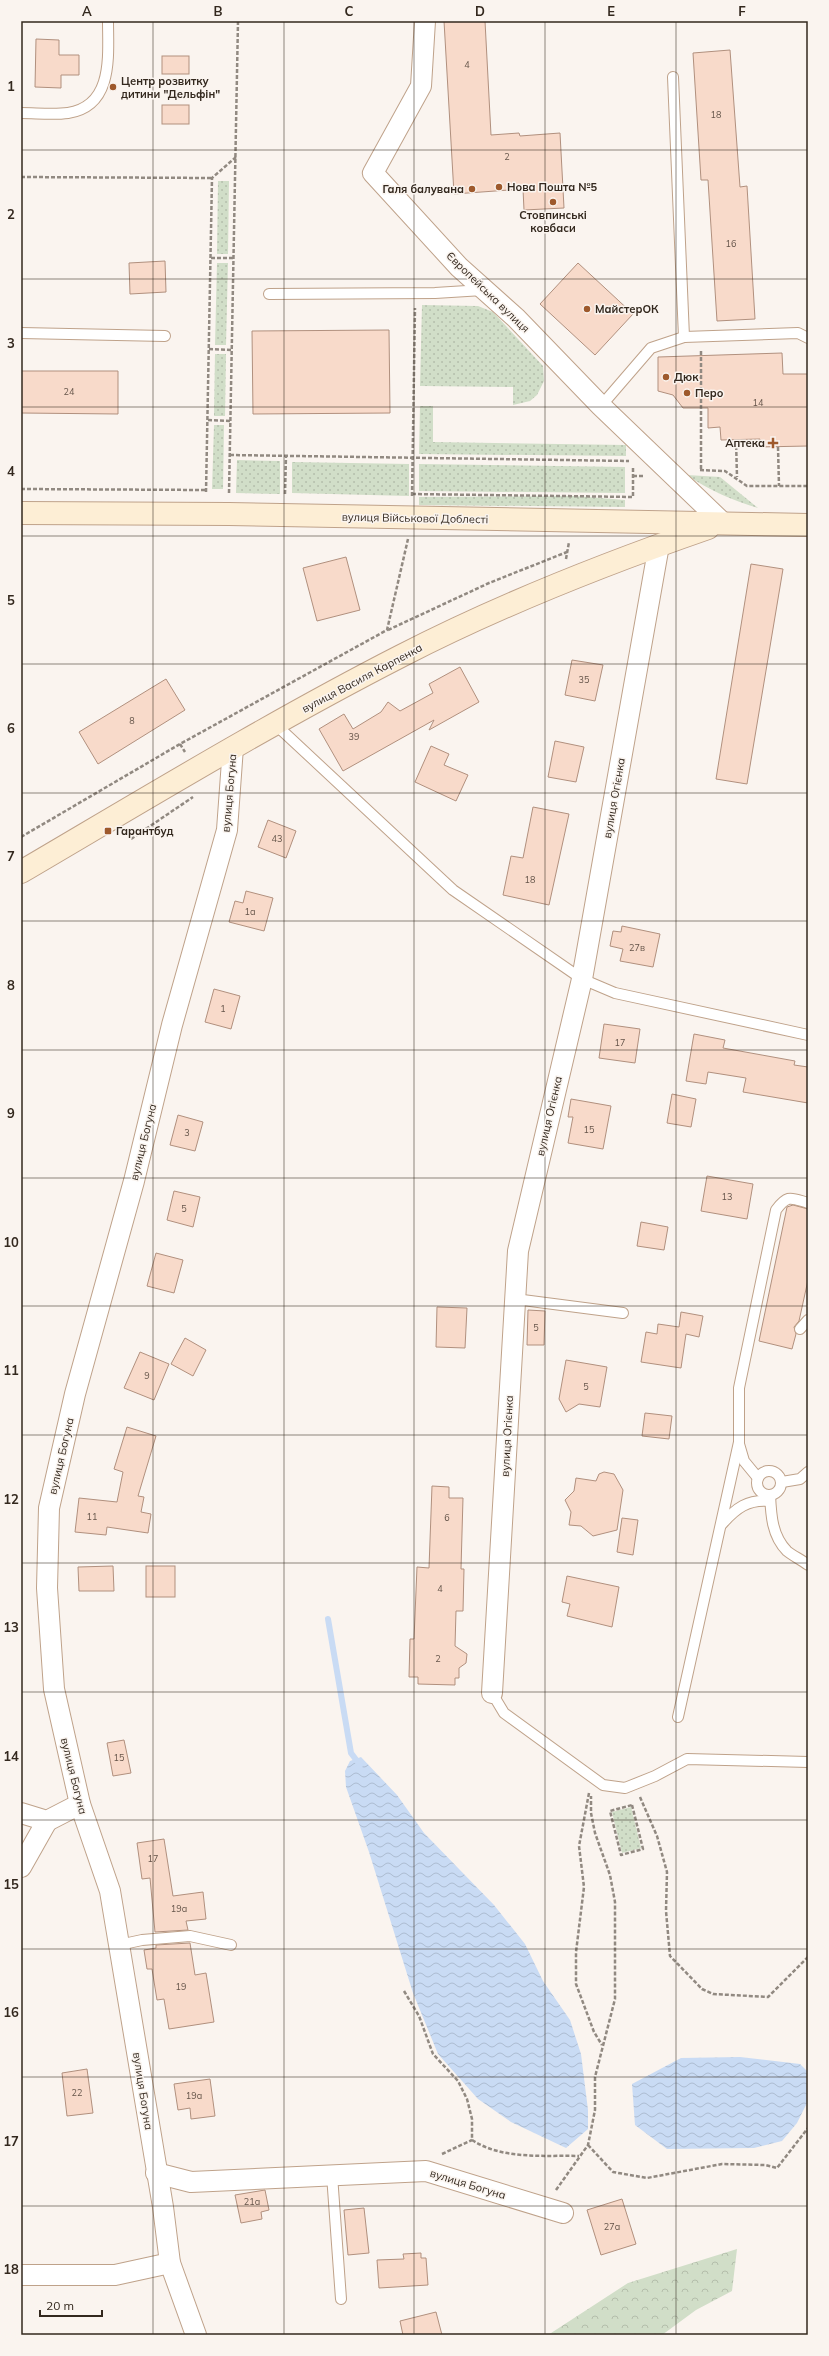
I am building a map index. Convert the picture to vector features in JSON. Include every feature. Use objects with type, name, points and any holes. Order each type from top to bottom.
[{"type":"street","name":"Європейська вулиця","points":[[425,21],[421,86],[373,172],[460,267],[516,318],[601,406],[722,523]]},
{"type":"street","name":"вулиця Військової Доблесті","points":[[21,513],[229,514],[808,525]]},
{"type":"street","name":"вулиця Василя Карпенка","points":[[21,872],[233,746],[402,655],[478,619],[558,584],[659,545],[722,523]]},
{"type":"street","name":"вулиця Огієнка","points":[[492,1693],[518,1251],[582,979],[659,545]]},
{"type":"street","name":"вулиця Богуна","points":[[196,2335],[189,2326],[170,2263],[163,2207],[156,2173],[110,1890],[80,1804],[54,1689],[47,1588],[49,1508],[75,1394],[134,1181],[172,1025],[227,830],[233,746]]},
{"type":"street","points":[[21,1867],[47,1821],[80,1804]]},
{"type":"street","points":[[21,1813],[47,1821]]},
{"type":"street","name":"вулиця Богуна","points":[[156,2173],[191,2182],[426,2171],[563,2212]]},
{"type":"street","points":[[21,2275],[115,2275],[170,2263]]},
{"type":"lane","points":[[21,113],[69,113],[87,104],[102,88],[108,71],[108,21]]},
{"type":"lane","points":[[673,77],[684,337]]},
{"type":"lane","points":[[269,294],[415,293],[484,290]]},
{"type":"lane","points":[[21,333],[165,336]]},
{"type":"lane","points":[[601,406],[651,348],[684,337],[798,333],[808,338]]},
{"type":"lane","points":[[275,724],[453,890],[582,979],[615,993],[808,1035]]},
{"type":"lane","points":[[678,1717],[739,1442],[739,1388],[776,1210],[783,1200],[789,1198],[808,1203]]},
{"type":"lane","points":[[515,1299],[623,1313]]},
{"type":"lane","points":[[800,1329],[808,1320]]},
{"type":"lane","points":[[739,1442],[744,1461],[758,1478],[758,1490],[770,1498]]},
{"type":"lane","points":[[758,1478],[766,1471],[771,1471],[776,1473],[782,1482]]},
{"type":"lane","points":[[782,1482],[800,1479],[808,1472]]},
{"type":"lane","points":[[720,1526],[744,1504],[770,1498],[778,1492],[782,1482]]},
{"type":"lane","points":[[770,1498],[770,1513],[776,1535],[788,1551],[808,1565]]},
{"type":"lane","points":[[492,1693],[504,1712],[603,1785],[625,1788],[687,1759],[808,1762]]},
{"type":"lane","points":[[119,1945],[142,1940],[190,1936],[231,1945]]},
{"type":"lane","points":[[332,2175],[341,2299]]},
{"type":"path","points":[[229,514],[238,21]]},
{"type":"path","points":[[21,177],[212,178],[236,157]]},
{"type":"path","points":[[206,494],[212,178]]},
{"type":"path","points":[[211,258],[234,258]]},
{"type":"path","points":[[387,630],[411,518],[415,293]]},
{"type":"path","points":[[701,336],[701,470]]},
{"type":"path","points":[[209,349],[232,350]]},
{"type":"path","points":[[208,420],[231,421]]},
{"type":"path","points":[[736,440],[737,477]]},
{"type":"path","points":[[778,447],[779,486]]},
{"type":"path","points":[[230,455],[633,461],[633,497],[412,494]]},
{"type":"path","points":[[285,501],[286,456]]},
{"type":"path","points":[[695,470],[725,471],[737,477],[747,486],[808,486]]},
{"type":"path","points":[[633,476],[645,476]]},
{"type":"path","points":[[21,489],[206,490]]},
{"type":"path","points":[[564,566],[569,537]]},
{"type":"path","points":[[21,837],[180,744],[387,630],[489,583],[567,552]]},
{"type":"path","points":[[592,1777],[579,1846],[584,1887],[576,1952],[576,1984],[594,2032],[603,2045]]},
{"type":"path","points":[[528,2202],[555,2191],[588,2145],[595,2110],[595,2077],[615,1999],[615,1902],[610,1875],[595,1834],[591,1813],[592,1777]]},
{"type":"path","points":[[634,1785],[657,1836],[667,1872],[666,1911],[670,1956],[702,1988],[713,1994],[768,1997],[808,1957]]},
{"type":"path","points":[[632,1805],[643,1849],[621,1855],[610,1810],[632,1805]]},
{"type":"path","points":[[404,1991],[418,2016],[433,2054],[458,2081],[467,2099],[472,2119],[472,2140]]},
{"type":"path","points":[[588,2145],[613,2172],[647,2178],[722,2164],[765,2165],[777,2168],[808,2128]]},
{"type":"path","points":[[442,2153],[472,2140]]},
{"type":"path","points":[[472,2140],[486,2149],[507,2154],[579,2156]]},
{"type":"green space","points":[[218,181],[229,181],[228,254],[217,254]]},
{"type":"green space","points":[[217,263],[228,263],[226,345],[215,345]]},
{"type":"green space","points":[[422,305],[478,306],[493,312],[543,366],[544,381],[537,395],[530,401],[513,405],[513,387],[420,386]]},
{"type":"green space","points":[[215,354],[226,354],[225,416],[214,416]]},
{"type":"green space","points":[[420,406],[433,406],[433,442],[626,445],[626,456],[419,454]]},
{"type":"green space","points":[[214,425],[224,425],[223,489],[212,489]]},
{"type":"green space","points":[[237,460],[280,461],[280,494],[236,493]]},
{"type":"green space","points":[[292,462],[409,464],[409,496],[292,493]]},
{"type":"green space","points":[[419,464],[625,467],[625,493],[419,491]]},
{"type":"green space","points":[[687,475],[720,477],[758,508],[721,494],[704,486]]},
{"type":"green space","points":[[575,496],[625,500],[625,507],[419,505],[419,497]]},
{"type":"green space","points":[[631,1807],[641,1848],[622,1853],[612,1812]]},
{"type":"green space","points":[[737,2249],[732,2291],[696,2310],[662,2335],[548,2335],[628,2283]]},
{"type":"water","points":[[361,1757],[397,1795],[424,1833],[494,1905],[525,1944],[543,1981],[570,2020],[581,2054],[588,2110],[588,2129],[566,2148],[511,2122],[478,2099],[438,2054],[413,1993],[369,1852],[346,1787],[345,1771],[350,1761]]},
{"type":"water","points":[[740,2057],[800,2064],[808,2072],[808,2101],[797,2123],[782,2141],[754,2148],[667,2149],[635,2125],[632,2084],[681,2058]]},
{"type":"building","points":[[444,21],[485,21],[491,135],[519,133],[520,136],[560,133],[564,208],[524,210],[523,189],[454,194]]},
{"type":"building","points":[[36,39],[59,40],[59,55],[79,55],[79,75],[61,75],[61,88],[35,87]]},
{"type":"building","points":[[730,50],[740,187],[747,186],[755,319],[717,321],[708,180],[701,180],[693,53]]},
{"type":"building","points":[[162,56],[189,56],[189,74],[162,74]]},
{"type":"building","points":[[162,105],[189,105],[189,124],[162,124]]},
{"type":"building","points":[[165,261],[166,292],[130,294],[129,263]]},
{"type":"building","name":"МайстерОК","points":[[578,263],[633,314],[595,355],[540,304]]},
{"type":"building","points":[[389,330],[390,413],[253,414],[252,331]]},
{"type":"building","points":[[782,353],[783,374],[808,374],[808,446],[760,447],[760,439],[721,440],[720,427],[708,428],[708,408],[683,408],[673,395],[658,391],[658,357]]},
{"type":"building","points":[[21,371],[118,371],[118,414],[21,413]]},
{"type":"building","points":[[346,557],[360,610],[317,621],[303,568]]},
{"type":"building","points":[[751,564],[783,569],[747,784],[716,779]]},
{"type":"building","points":[[572,660],[603,665],[595,701],[565,695]]},
{"type":"building","points":[[460,667],[479,702],[429,730],[434,720],[343,771],[319,729],[344,714],[353,729],[381,712],[388,702],[400,711],[433,693],[429,684]]},
{"type":"building","points":[[166,679],[185,710],[98,764],[79,732]]},
{"type":"building","points":[[555,741],[584,747],[576,782],[548,777]]},
{"type":"building","points":[[431,746],[449,754],[444,765],[468,775],[456,801],[415,782]]},
{"type":"building","points":[[533,807],[569,814],[549,905],[503,895],[511,856],[523,858]]},
{"type":"building","points":[[268,820],[296,831],[286,858],[258,847]]},
{"type":"building","points":[[246,891],[273,898],[264,931],[229,922],[235,901],[243,903]]},
{"type":"building","points":[[622,926],[660,934],[653,967],[620,961],[623,949],[610,946],[613,931],[621,932]]},
{"type":"building","points":[[214,989],[240,996],[231,1029],[205,1022]]},
{"type":"building","points":[[604,1024],[640,1029],[635,1063],[599,1058]]},
{"type":"building","points":[[694,1034],[725,1040],[723,1048],[795,1061],[794,1065],[808,1067],[808,1103],[743,1092],[746,1078],[708,1072],[706,1084],[686,1081]]},
{"type":"building","points":[[672,1094],[696,1099],[691,1127],[667,1123]]},
{"type":"building","points":[[571,1099],[611,1106],[603,1149],[568,1143],[573,1117],[568,1117]]},
{"type":"building","points":[[178,1115],[203,1122],[195,1151],[170,1145]]},
{"type":"building","points":[[707,1176],[753,1184],[747,1219],[701,1211]]},
{"type":"building","points":[[174,1191],[200,1197],[193,1227],[167,1220]]},
{"type":"building","points":[[793,1205],[808,1209],[808,1280],[799,1321],[794,1327],[796,1334],[792,1349],[759,1341],[787,1207]]},
{"type":"building","points":[[641,1222],[668,1227],[664,1250],[637,1246]]},
{"type":"building","points":[[156,1253],[183,1260],[174,1293],[147,1286]]},
{"type":"building","points":[[437,1307],[467,1308],[465,1348],[436,1347]]},
{"type":"building","points":[[528,1310],[545,1311],[544,1345],[527,1345]]},
{"type":"building","points":[[681,1312],[703,1316],[699,1337],[686,1334],[681,1368],[641,1362],[646,1332],[657,1334],[658,1324],[679,1327]]},
{"type":"building","points":[[185,1338],[206,1350],[193,1376],[171,1364]]},
{"type":"building","points":[[140,1352],[169,1364],[154,1400],[124,1388]]},
{"type":"building","points":[[566,1360],[607,1367],[600,1407],[579,1404],[566,1412],[559,1399]]},
{"type":"building","points":[[645,1413],[672,1416],[669,1439],[642,1436]]},
{"type":"building","points":[[127,1427],[156,1436],[138,1496],[144,1497],[141,1512],[151,1514],[148,1533],[107,1527],[106,1535],[75,1532],[79,1498],[117,1502],[123,1472],[114,1469]]},
{"type":"building","points":[[604,1472],[614,1474],[623,1490],[617,1530],[593,1536],[581,1526],[569,1525],[571,1512],[565,1500],[574,1491],[576,1478],[596,1481],[599,1474]]},
{"type":"building","points":[[432,1486],[449,1487],[449,1498],[463,1498],[461,1569],[464,1569],[463,1611],[456,1611],[455,1646],[467,1654],[466,1663],[459,1668],[459,1678],[455,1678],[455,1685],[418,1684],[418,1677],[409,1677],[410,1639],[414,1639],[417,1567],[429,1568]]},
{"type":"building","points":[[622,1518],[638,1520],[633,1555],[617,1552]]},
{"type":"building","points":[[113,1566],[114,1591],[79,1591],[78,1567]]},
{"type":"building","points":[[146,1566],[175,1566],[175,1597],[146,1597]]},
{"type":"building","points":[[567,1576],[619,1587],[612,1627],[567,1616],[570,1604],[562,1602]]},
{"type":"building","points":[[124,1740],[131,1773],[113,1776],[107,1743]]},
{"type":"building","points":[[164,1839],[173,1896],[203,1892],[206,1919],[186,1921],[188,1930],[155,1932],[150,1878],[142,1879],[137,1843]]},
{"type":"building","points":[[190,1943],[195,1975],[206,1973],[214,2022],[169,2029],[164,1999],[157,2000],[152,1969],[147,1969],[144,1950],[156,1948],[156,1945]]},
{"type":"building","points":[[87,2069],[93,2113],[67,2116],[62,2073]]},
{"type":"building","points":[[210,2079],[215,2116],[191,2119],[190,2108],[178,2110],[174,2084]]},
{"type":"building","points":[[265,2190],[269,2210],[261,2212],[262,2219],[241,2223],[235,2195]]},
{"type":"building","points":[[622,2199],[636,2244],[601,2255],[587,2210]]},
{"type":"building","points":[[364,2208],[369,2253],[348,2255],[344,2210]]},
{"type":"building","points":[[421,2253],[421,2258],[426,2258],[428,2285],[379,2288],[377,2260],[404,2259],[403,2254]]},
{"type":"building","points":[[436,2312],[442,2335],[403,2335],[400,2321]]},
{"type":"waterway","points":[[328,1619],[351,1753],[360,1765]]},
{"type":"place","name":"Центр розвитку дитини \"Дельфін\"","points":[[113,87]]},
{"type":"place","name":"Нова Пошта №5","points":[[499,187]]},
{"type":"place","name":"Галя балувана","points":[[472,189]]},
{"type":"place","name":"Стовпинські ковбаси","points":[[553,202]]},
{"type":"place","name":"МайстерОК","points":[[587,309]]},
{"type":"place","name":"Дюк","points":[[666,377]]},
{"type":"place","name":"Перо","points":[[687,393]]},
{"type":"place","name":"Аптека","points":[[773,443]]},
{"type":"place","name":"Гарантбуд","points":[[108,831]]}]
